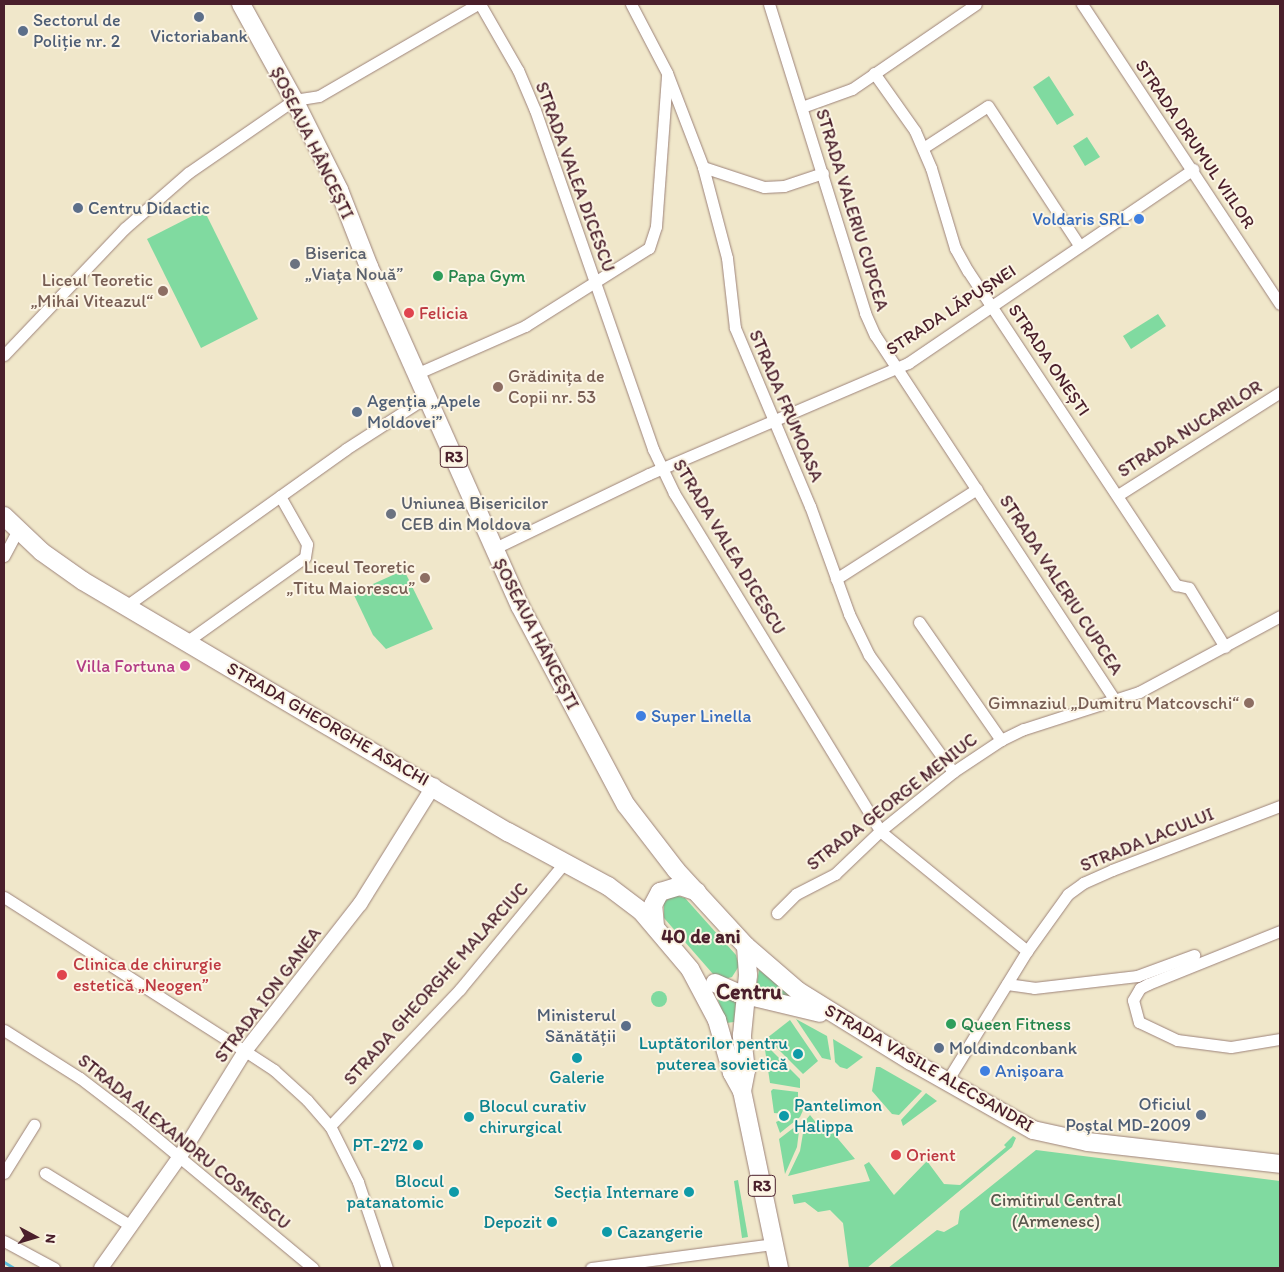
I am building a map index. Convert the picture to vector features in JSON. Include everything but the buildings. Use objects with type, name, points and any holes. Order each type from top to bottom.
[{"type":"main road","name":"ȘOSEAUA HÂNCEȘTI","points":[[240,4],[294,100],[339,190],[493,549],[546,658],[626,805],[659,851],[698,892]]},
{"type":"main road","name":"STRADA GHEORGHE ASACHI","points":[[4,516],[62,567],[186,642],[434,785],[508,832],[565,862],[622,896],[654,926]]},
{"type":"main road","points":[[654,926],[653,905],[660,892],[680,886],[698,892]]},
{"type":"main road","name":"R3","points":[[698,892],[747,955],[742,1035],[746,1070],[742,1091]]},
{"type":"main road","name":"R3","points":[[654,926],[690,969],[717,1020],[732,1073],[742,1091],[779,1268]]},
{"type":"main road","points":[[715,983],[737,982],[747,955]]},
{"type":"main road","name":"STRADA VASILE ALECSANDRI","points":[[747,955],[846,1023],[1043,1133],[1280,1164]]},
{"type":"main road","name":"R3","points":[[690,969],[715,983]]},
{"type":"main road","points":[[715,983],[746,995],[803,1008],[846,1023]]},
{"type":"street","points":[[4,355],[125,228],[188,173],[294,100],[318,96],[479,4]]},
{"type":"street","name":"STRADA VALEA DICESCU","points":[[479,4],[518,70],[535,110],[662,470],[880,832],[1027,951]]},
{"type":"street","name":"STRADA FRUMOASA","points":[[631,4],[667,73],[703,167],[727,258],[734,328],[810,506],[836,579],[869,655],[954,772]]},
{"type":"street","name":"STRADA VALERIU CUPCEA","points":[[769,4],[865,313],[894,369],[977,489],[1115,700]]},
{"type":"street","points":[[802,107],[852,89],[976,4]]},
{"type":"street","name":"STRADA DRUMUL VIILOR","points":[[1082,4],[1193,169],[1280,304]]},
{"type":"street","points":[[418,373],[503,338],[595,284],[646,251],[655,234],[667,73]]},
{"type":"street","name":"STRADA ONEȘTI","points":[[874,73],[915,131],[923,148],[955,248],[991,307],[1118,495],[1176,585],[1189,588],[1225,647]]},
{"type":"street","points":[[923,148],[988,106],[1079,245]]},
{"type":"street","points":[[703,167],[764,188],[784,186],[822,173]]},
{"type":"street","name":"STRADA LĂPUȘNEI","points":[[493,549],[662,470],[773,423],[837,391],[908,363],[1193,169]]},
{"type":"street","name":"STRADA NUCARILOR","points":[[1118,495],[1280,392]]},
{"type":"street","points":[[126,606],[280,496],[428,396]]},
{"type":"street","name":"STRADA VALERIU CUPCEA","points":[[836,579],[977,489]]},
{"type":"street","points":[[186,642],[304,557],[307,544],[280,496]]},
{"type":"street","points":[[4,556],[18,530]]},
{"type":"street","name":"STRADA GEORGE MENIUC","points":[[777,913],[796,894],[835,874],[880,832],[954,772],[1001,740],[1024,729],[1115,700],[1158,683],[1280,616]]},
{"type":"street","points":[[919,622],[1001,740]]},
{"type":"street","name":"STRADA ION GANEA","points":[[101,1268],[179,1158],[245,1051],[360,904],[434,785]]},
{"type":"street","name":"STRADA LACULUI","points":[[947,1081],[1027,951],[1062,900],[1083,883],[1280,806]]},
{"type":"street","name":"STRADA GHEORGHE MALARCIUC","points":[[330,1126],[460,989],[565,862]]},
{"type":"street","points":[[4,898],[245,1051],[285,1080],[330,1126],[358,1182],[387,1268]]},
{"type":"street","points":[[1280,931],[1148,984],[1136,992],[1134,1000],[1139,1022],[1177,1040],[1231,1047],[1280,1039]]},
{"type":"street","points":[[1007,984],[1034,988],[1138,976],[1194,955]]},
{"type":"street","name":"STRADA ALEXANDRU COSMESCU","points":[[4,1030],[80,1078],[314,1268]]},
{"type":"street","points":[[4,1173],[34,1125]]},
{"type":"street","points":[[45,1173],[131,1226]]},
{"type":"street","points":[[4,1241],[54,1268]]},
{"type":"street","points":[[591,1268],[774,1244]]},
{"type":"green space","points":[[1049,76],[1074,115],[1057,125],[1033,87]]},
{"type":"green space","points":[[1087,137],[1100,157],[1085,166],[1073,146]]},
{"type":"green space","points":[[204,210],[258,319],[201,348],[147,239]]},
{"type":"green space","points":[[1158,314],[1166,326],[1131,349],[1123,336]]},
{"type":"green space","points":[[404,570],[433,629],[386,649],[373,635],[353,593]]},
{"type":"green space","points":[[674,895],[685,898],[736,955],[739,966],[732,977],[725,979],[713,974],[664,918],[664,902]]},
{"type":"green space","points":[[759,970],[789,993],[788,998],[756,988]]},
{"type":"green space","points":[[659,991],[667,999],[659,1007],[651,999]]},
{"type":"green space","points":[[717,997],[736,1001],[734,1022],[726,1023]]},
{"type":"green space","points":[[796,1019],[827,1036],[831,1060],[822,1058]]},
{"type":"green space","points":[[790,1020],[818,1061],[803,1074],[767,1038]]},
{"type":"green space","points":[[833,1039],[863,1057],[847,1069],[840,1067],[835,1062]]},
{"type":"green space","points":[[764,1043],[800,1079],[800,1088],[770,1083]]},
{"type":"green space","points":[[876,1067],[880,1067],[922,1091],[899,1115],[892,1114],[872,1091]]},
{"type":"green space","points":[[773,1089],[798,1092],[798,1100],[804,1108],[800,1117],[780,1133],[776,1122],[785,1118],[785,1114],[774,1113],[771,1091]]},
{"type":"green space","points":[[926,1093],[937,1101],[903,1126],[901,1120]]},
{"type":"green space","points":[[810,1115],[818,1125],[823,1121],[855,1159],[788,1176],[800,1151],[805,1121]]},
{"type":"green space","points":[[800,1123],[797,1147],[785,1174],[779,1139]]},
{"type":"green space","points":[[1013,1136],[1016,1138],[1012,1147],[867,1268],[849,1268],[843,1223],[830,1210],[818,1212],[805,1202],[794,1204],[792,1195],[870,1181],[864,1165],[869,1162],[894,1195],[927,1161],[944,1184],[960,1185],[1006,1147],[1004,1145]]},
{"type":"green space","name":"Cimitirul Central (Armenesc)","points":[[1036,1150],[1280,1181],[1280,1268],[888,1268],[937,1230],[944,1232],[958,1224],[960,1211]]},
{"type":"green space","points":[[738,1180],[748,1237],[742,1238],[734,1181]]},
{"type":"waterway","points":[[4,1262],[14,1268]]},
{"type":"place","name":"Victoriabank","points":[[199,17]]},
{"type":"place","name":"Sectorul de Poliție nr. 2","points":[[23,31]]},
{"type":"place","name":"Centru Didactic","points":[[78,208]]},
{"type":"place","name":"Voldaris SRL","points":[[1139,219]]},
{"type":"place","name":"Biserica „Viața Nouă”","points":[[295,264]]},
{"type":"place","name":"Papa Gym","points":[[438,276]]},
{"type":"place","name":"Liceul Teoretic „Mihai Viteazul“","points":[[163,291]]},
{"type":"place","name":"Felicia","points":[[409,313]]},
{"type":"place","name":"Grădinița de Copii nr. 53","points":[[498,387]]},
{"type":"place","name":"Agenția „Apele Moldovei”","points":[[357,412]]},
{"type":"place","name":"Uniunea Bisericilor CEB din Moldova","points":[[391,514]]},
{"type":"place","name":"Liceul Teoretic „Titu Maiorescu”","points":[[425,578]]},
{"type":"place","name":"Villa Fortuna","points":[[185,666]]},
{"type":"place","name":"Gimnaziul „Dumitru Matcovschi“","points":[[1249,703]]},
{"type":"place","name":"Super Linella","points":[[641,716]]},
{"type":"place","name":"Clinica de chirurgie estetică „Neogen”","points":[[62,975]]},
{"type":"place","name":"Queen Fitness","points":[[951,1024]]},
{"type":"place","name":"Ministerul Sănătății","points":[[626,1026]]},
{"type":"place","name":"Moldindconbank","points":[[939,1048]]},
{"type":"place","name":"Luptătorilor pentru puterea sovietică","points":[[798,1054]]},
{"type":"place","name":"Galerie","points":[[577,1058]]},
{"type":"place","name":"Anișoara","points":[[985,1071]]},
{"type":"place","name":"Oficiul Poștal MD-2009","points":[[1201,1115]]},
{"type":"place","name":"Pantelimon Halippa","points":[[784,1116]]},
{"type":"place","name":"Blocul curativ chirurgical","points":[[469,1117]]},
{"type":"place","name":"PT-272","points":[[418,1145]]},
{"type":"place","name":"Orient","points":[[896,1155]]},
{"type":"place","name":"Blocul patanatomic","points":[[454,1192]]},
{"type":"place","name":"Secția Internare","points":[[689,1192]]},
{"type":"place","name":"Depozit","points":[[552,1222]]},
{"type":"place","name":"Cazangerie","points":[[607,1232]]},
{"type":"district","name":"40 de ani","points":[[701,936]]},
{"type":"district","name":"Centru","points":[[749,992]]}]
